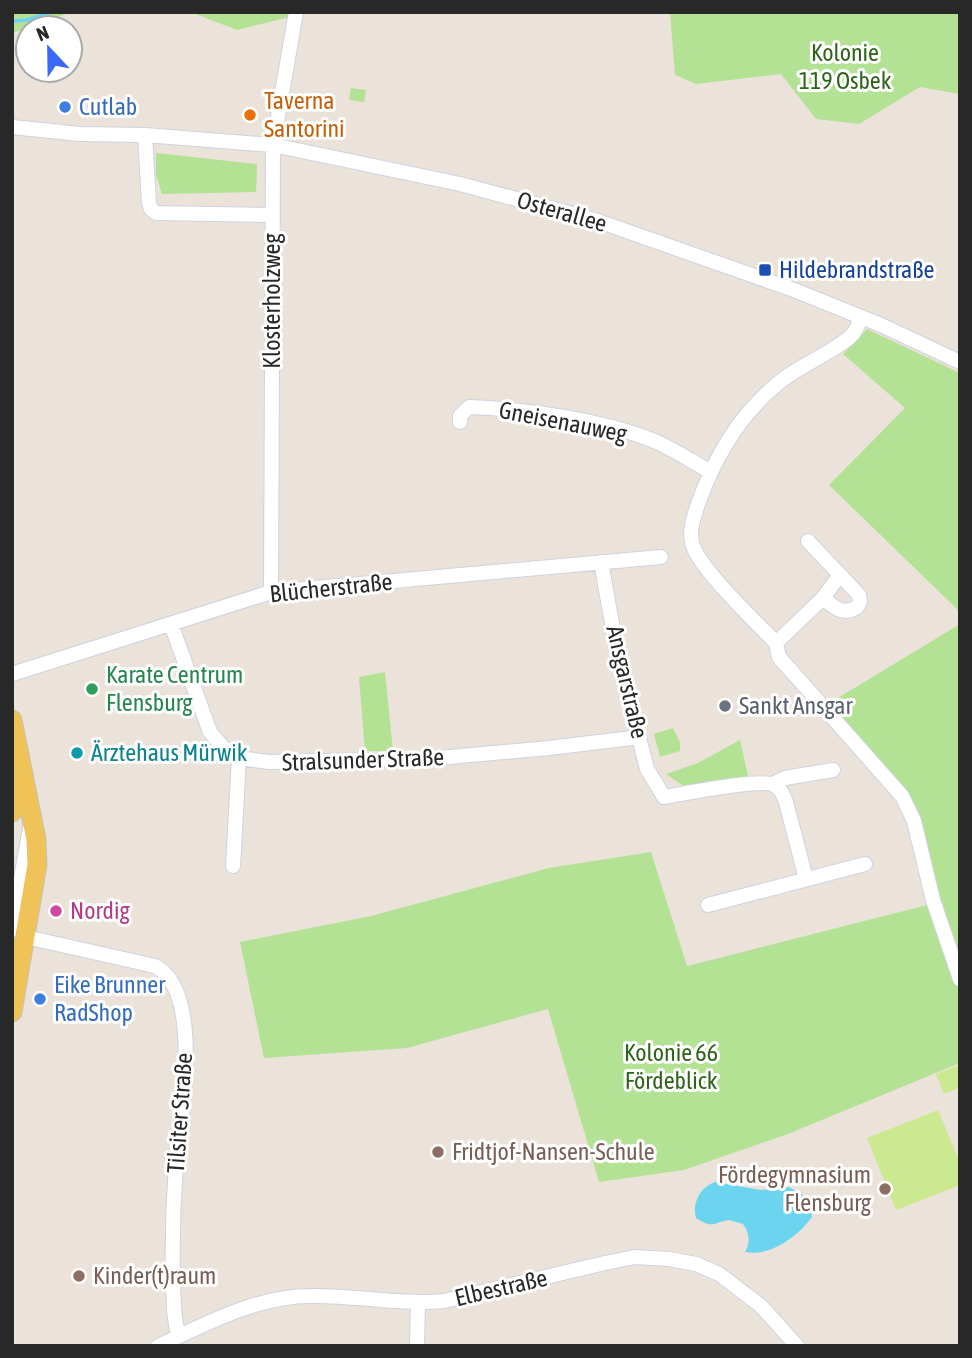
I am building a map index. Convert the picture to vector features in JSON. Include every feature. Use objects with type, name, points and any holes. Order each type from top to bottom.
[{"type":"main road","points":[[12,720],[19,751],[22,814],[37,865],[19,933],[12,1012]]},
{"type":"street","name":"Klosterholzweg","points":[[271,592],[273,145],[296,12]]},
{"type":"street","name":"Osterallee","points":[[12,127],[80,134],[145,135],[273,145],[460,184],[598,221],[861,317],[960,362]]},
{"type":"street","points":[[145,135],[149,203],[156,213],[271,215]]},
{"type":"street","points":[[861,317],[850,337],[805,364],[766,394],[740,423],[709,471],[691,533],[692,544],[697,554],[776,643],[779,657],[902,796],[914,821],[933,900],[960,979]]},
{"type":"street","name":"Gneisenauweg","points":[[460,422],[460,416],[470,407],[575,420],[652,440],[709,471]]},
{"type":"street","points":[[808,541],[859,595],[860,602],[857,607],[844,611],[837,610],[824,598]]},
{"type":"street","name":"Blücherstraße","points":[[12,674],[271,592],[661,556]]},
{"type":"street","name":"Ansgarstraße","points":[[601,562],[617,651],[648,769],[664,797],[757,783],[773,784]]},
{"type":"street","points":[[776,643],[824,598],[839,576]]},
{"type":"street","points":[[171,624],[211,732],[223,747],[239,758],[233,866]]},
{"type":"street","name":"Stralsunder Straße","points":[[239,758],[268,762],[427,759],[535,750],[640,737]]},
{"type":"street","points":[[806,879],[786,802],[782,791],[773,784],[785,778],[833,770]]},
{"type":"street","points":[[708,905],[865,864]]},
{"type":"street","name":"Tilsiter Straße","points":[[19,933],[155,966],[165,971],[176,990],[184,1025],[186,1085],[173,1210],[174,1317],[179,1336]]},
{"type":"street","name":"Elbestraße","points":[[179,1336],[239,1311],[278,1299],[332,1296],[418,1303],[444,1301],[635,1257],[669,1259],[695,1264],[719,1273],[761,1306],[797,1346]]},
{"type":"street","points":[[417,1346],[418,1303]]},
{"type":"street","points":[[158,1346],[179,1336]]},
{"type":"green space","points":[[12,12],[70,12],[14,14],[12,33]]},
{"type":"green space","points":[[190,12],[302,12],[302,14],[237,30]]},
{"type":"green space","name":"Kolonie 119 Osbek","points":[[670,12],[960,12],[960,94],[920,87],[859,124],[816,119],[781,74],[696,84],[675,75]]},
{"type":"green space","points":[[351,88],[366,90],[364,102],[349,100]]},
{"type":"green space","points":[[156,153],[257,164],[256,192],[162,194],[156,175]]},
{"type":"green space","points":[[867,329],[960,373],[960,612],[829,485],[905,408],[843,354]]},
{"type":"green space","name":"Kolonie 66 Fördeblick","points":[[960,624],[960,1063],[788,1134],[684,1170],[599,1182],[548,1009],[407,1048],[264,1058],[240,942],[371,916],[549,868],[651,852],[687,966],[939,902],[917,817],[828,704]]},
{"type":"green space","points":[[385,672],[393,751],[365,751],[359,677]]},
{"type":"green space","points":[[673,728],[680,742],[680,751],[660,757],[654,734]]},
{"type":"green space","points":[[740,740],[749,780],[683,790],[682,785],[666,774],[698,763]]},
{"type":"green space","points":[[960,1065],[960,1088],[944,1094],[936,1074]]},
{"type":"green space","points":[[938,1110],[960,1163],[960,1185],[896,1210],[867,1138]]},
{"type":"water","points":[[715,1182],[761,1190],[789,1187],[803,1195],[809,1203],[812,1217],[783,1244],[755,1253],[745,1252],[748,1237],[743,1224],[729,1220],[709,1224],[696,1218],[698,1196]]},
{"type":"waterway","points":[[12,21],[27,20],[51,12]]},
{"type":"place","name":"Cutlab","points":[[65,107]]},
{"type":"place","name":"Taverna Santorini","points":[[250,115]]},
{"type":"place","name":"Hildebrandstraße","points":[[765,270]]},
{"type":"place","name":"Karate Centrum Flensburg","points":[[92,689]]},
{"type":"place","name":"Sankt Ansgar","points":[[725,706]]},
{"type":"place","name":"Ärztehaus Mürwik","points":[[77,753]]},
{"type":"place","name":"Nordig","points":[[56,911]]},
{"type":"place","name":"Eike Brunner RadShop","points":[[40,999]]},
{"type":"place","name":"Fridtjof-Nansen-Schule","points":[[438,1152]]},
{"type":"place","name":"Fördegymnasium Flensburg","points":[[885,1189]]},
{"type":"place","name":"Kinder(t)raum","points":[[79,1276]]}]
